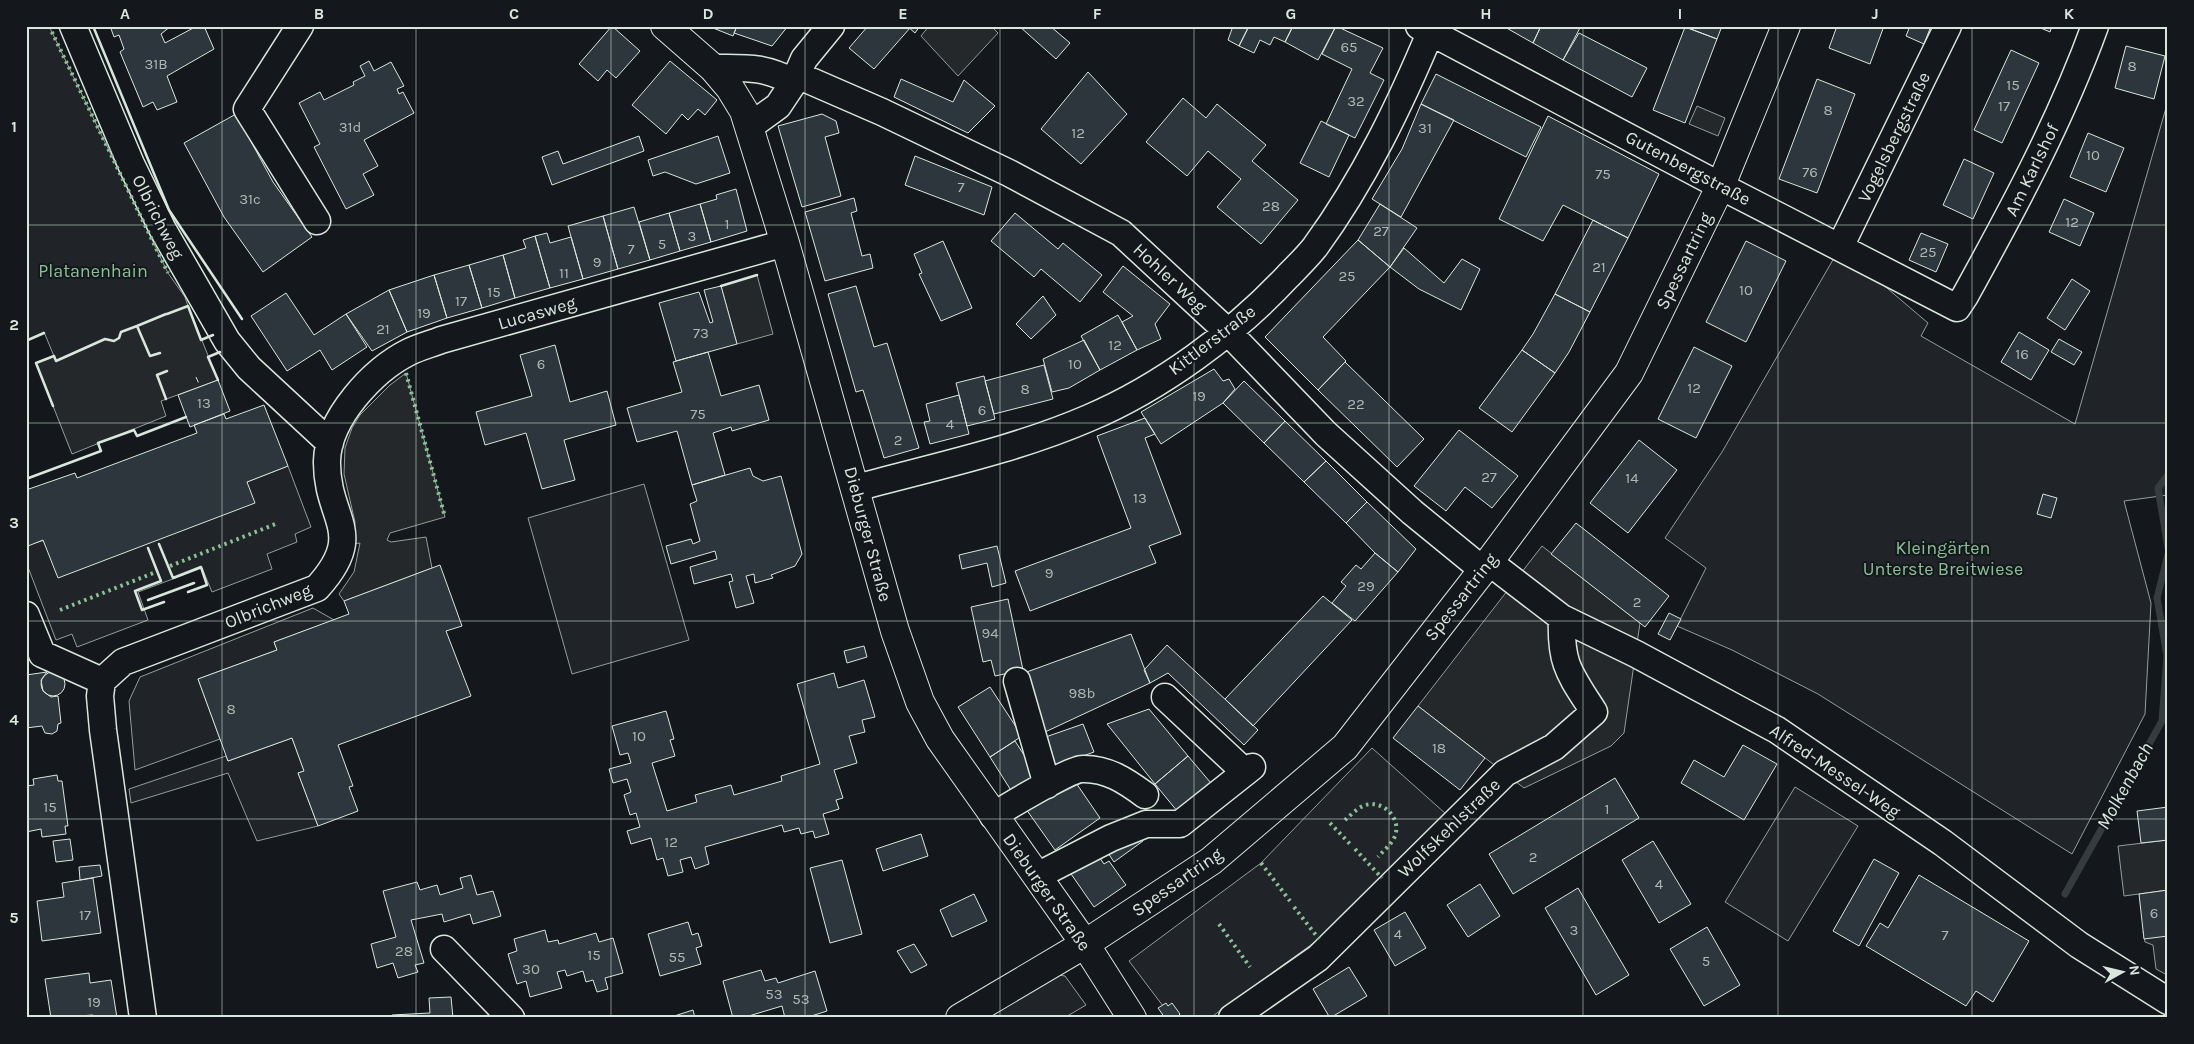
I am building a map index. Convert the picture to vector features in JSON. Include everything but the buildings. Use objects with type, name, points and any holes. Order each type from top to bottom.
[{"type":"main road","name":"Dieburger Straße","points":[[666,26],[713,68],[730,88],[744,112],[785,243],[895,631],[920,702],[940,739],[1085,944],[1132,1018]]},
{"type":"main road","name":"Spessartring","points":[[960,1018],[1085,944],[1211,861],[1345,746],[1486,566],[1629,373],[1721,186],[1786,26]]},
{"type":"street","name":"Olbrichweg","points":[[73,26],[131,164],[162,228],[227,340],[249,368],[288,407],[330,443],[327,460],[328,476],[344,542],[338,562],[317,588],[123,662],[102,682]]},
{"type":"street","points":[[300,26],[247,109],[317,221]]},
{"type":"street","points":[[749,127],[778,106],[796,79],[804,59],[831,26]]},
{"type":"street","name":"Vogelsbergstraße","points":[[1840,247],[1948,26]]},
{"type":"street","name":"Am Karlshof","points":[[1957,308],[1966,296],[2029,176],[2079,71],[2095,26]]},
{"type":"street","name":"Gutenbergstraße","points":[[1427,28],[1721,186],[1957,308]]},
{"type":"street","name":"Kittlerstraße","points":[[856,488],[1006,447],[1087,419],[1138,396],[1228,332],[1266,299],[1314,248],[1354,186],[1393,116],[1427,28]]},
{"type":"street","name":"Hohler Weg","points":[[713,68],[754,67],[771,70],[882,112],[1008,173],[1121,233],[1228,332],[1326,434],[1412,512],[1486,566]]},
{"type":"street","name":"Lucasweg","points":[[330,443],[338,421],[352,400],[380,373],[408,352],[442,340],[785,243]]},
{"type":"street","name":"Alfred-Messel-Weg","points":[[1486,566],[1562,618],[1636,654],[1777,730],[1943,843],[2079,945],[2168,1001]]},
{"type":"street","points":[[26,614],[42,654],[102,682],[100,696],[103,730],[143,1018]]},
{"type":"street","name":"Wolfskehlstraße","points":[[1232,1018],[1318,958],[1505,773],[1554,748],[1594,712],[1566,669],[1561,643],[1562,618]]},
{"type":"street","points":[[1017,681],[1047,786]]},
{"type":"street","points":[[1037,876],[1111,838],[1146,824],[1180,824],[1249,769],[1165,698]]},
{"type":"street","points":[[993,816],[1081,768],[1116,774],[1146,795]]},
{"type":"street","points":[[444,949],[511,1018]]},
{"type":"green space","name":"Platanenhain","points":[[26,26],[49,26],[168,273],[185,297],[188,306],[121,332],[119,338],[114,341],[105,339],[56,361],[44,332],[28,340],[26,335]]},
{"type":"green space","name":"Kleingärten Unterste Breitwiese","points":[[2168,101],[2168,495],[2124,501],[2151,603],[2145,714],[2072,854],[1818,694],[1732,650],[1677,626],[1706,568],[1665,538],[1722,452],[1834,258],[1881,283],[1928,323],[1921,336],[2075,424]]},
{"type":"green space","points":[[288,466],[311,527],[295,534],[297,542],[267,554],[272,569],[212,592],[202,568],[138,592],[148,620],[77,647],[72,634],[56,640],[26,562],[26,541],[28,545],[247,482]]},
{"type":"green space","points":[[644,484],[689,640],[572,674],[528,518]]},
{"type":"green space","points":[[313,608],[334,620],[274,642],[277,650],[198,679],[220,739],[135,770],[129,701],[140,677]]},
{"type":"green space","points":[[292,738],[304,771],[298,773],[318,826],[257,841],[228,773],[131,803],[129,789],[226,756],[228,761]]},
{"type":"green space","points":[[1372,748],[1446,814],[1319,939],[1210,1018],[1172,1018],[1129,961],[1261,863]]},
{"type":"green space","points":[[1795,787],[1858,826],[1788,941],[1725,902]]},
{"type":"green space","points":[[1059,975],[1065,976],[1086,1005],[1064,1018],[974,1018]]},
{"type":"shaded area","points":[[929,26],[991,26],[998,33],[958,76],[921,36]]},
{"type":"shaded area","points":[[1697,106],[1725,118],[1718,136],[1689,124]]},
{"type":"shaded area","points":[[757,275],[773,334],[737,344],[721,286]]},
{"type":"shaded area","points":[[188,306],[218,380],[161,401],[166,416],[72,454],[36,363],[54,356],[56,361],[105,339],[114,341],[119,338],[121,332]]},
{"type":"shaded area","points":[[406,373],[445,517],[390,533],[387,540],[391,542],[426,537],[432,568],[344,601],[339,594],[354,572],[360,543],[353,544],[355,522],[344,474],[345,448],[352,428],[360,415],[390,385]]},
{"type":"shaded area","points":[[1542,546],[1640,623],[1624,733],[1611,746],[1524,788],[1418,706]]},
{"type":"shaded area","points":[[2168,840],[2168,890],[2124,896],[2118,846]]},
{"type":"shaded area","points":[[2168,927],[2167,975],[2156,969],[2153,945],[2145,942],[2143,931]]},
{"type":"waterway","name":"Molkenbach","points":[[2168,475],[2158,488],[2168,548]]},
{"type":"waterway","name":"Molkenbach","points":[[2065,894],[2162,721],[2167,656],[2157,598],[2168,554]]},
{"type":"hedge","points":[[49,26],[168,273]]},
{"type":"hedge","points":[[406,373],[445,517]]},
{"type":"hedge","points":[[170,566],[278,523]]},
{"type":"hedge","points":[[60,610],[156,572]]},
{"type":"hedge","points":[[1345,820],[1360,807],[1370,804],[1383,807],[1393,816],[1396,829],[1394,839],[1378,857]]},
{"type":"hedge","points":[[1330,823],[1350,844]]},
{"type":"hedge","points":[[1355,849],[1382,878]]},
{"type":"hedge","points":[[1261,863],[1290,901]]},
{"type":"hedge","points":[[1294,907],[1319,939]]},
{"type":"hedge","points":[[1219,924],[1250,967]]},
{"type":"fence","points":[[196,377],[199,384]]},
{"type":"wall","points":[[93,26],[169,210],[242,319]]},
{"type":"wall","points":[[721,286],[757,275]]},
{"type":"wall","points":[[167,314],[188,306],[201,340],[213,335]]},
{"type":"wall","points":[[160,353],[150,356],[137,326],[166,314]]},
{"type":"wall","points":[[53,406],[36,363],[54,356],[56,361],[105,339],[114,341],[119,338],[121,332],[137,326]]},
{"type":"wall","points":[[26,335],[28,340],[44,333]]},
{"type":"wall","points":[[218,380],[208,357],[220,352]]},
{"type":"wall","points":[[166,399],[157,375],[167,371]]},
{"type":"wall","points":[[26,479],[101,451],[98,443],[134,430],[137,436],[186,417]]},
{"type":"wall","points":[[159,544],[173,578],[201,567],[207,585],[188,592]]},
{"type":"wall","points":[[148,548],[161,581],[135,591],[142,610],[164,602]]},
{"type":"wall","points":[[148,600],[194,583]]}]
